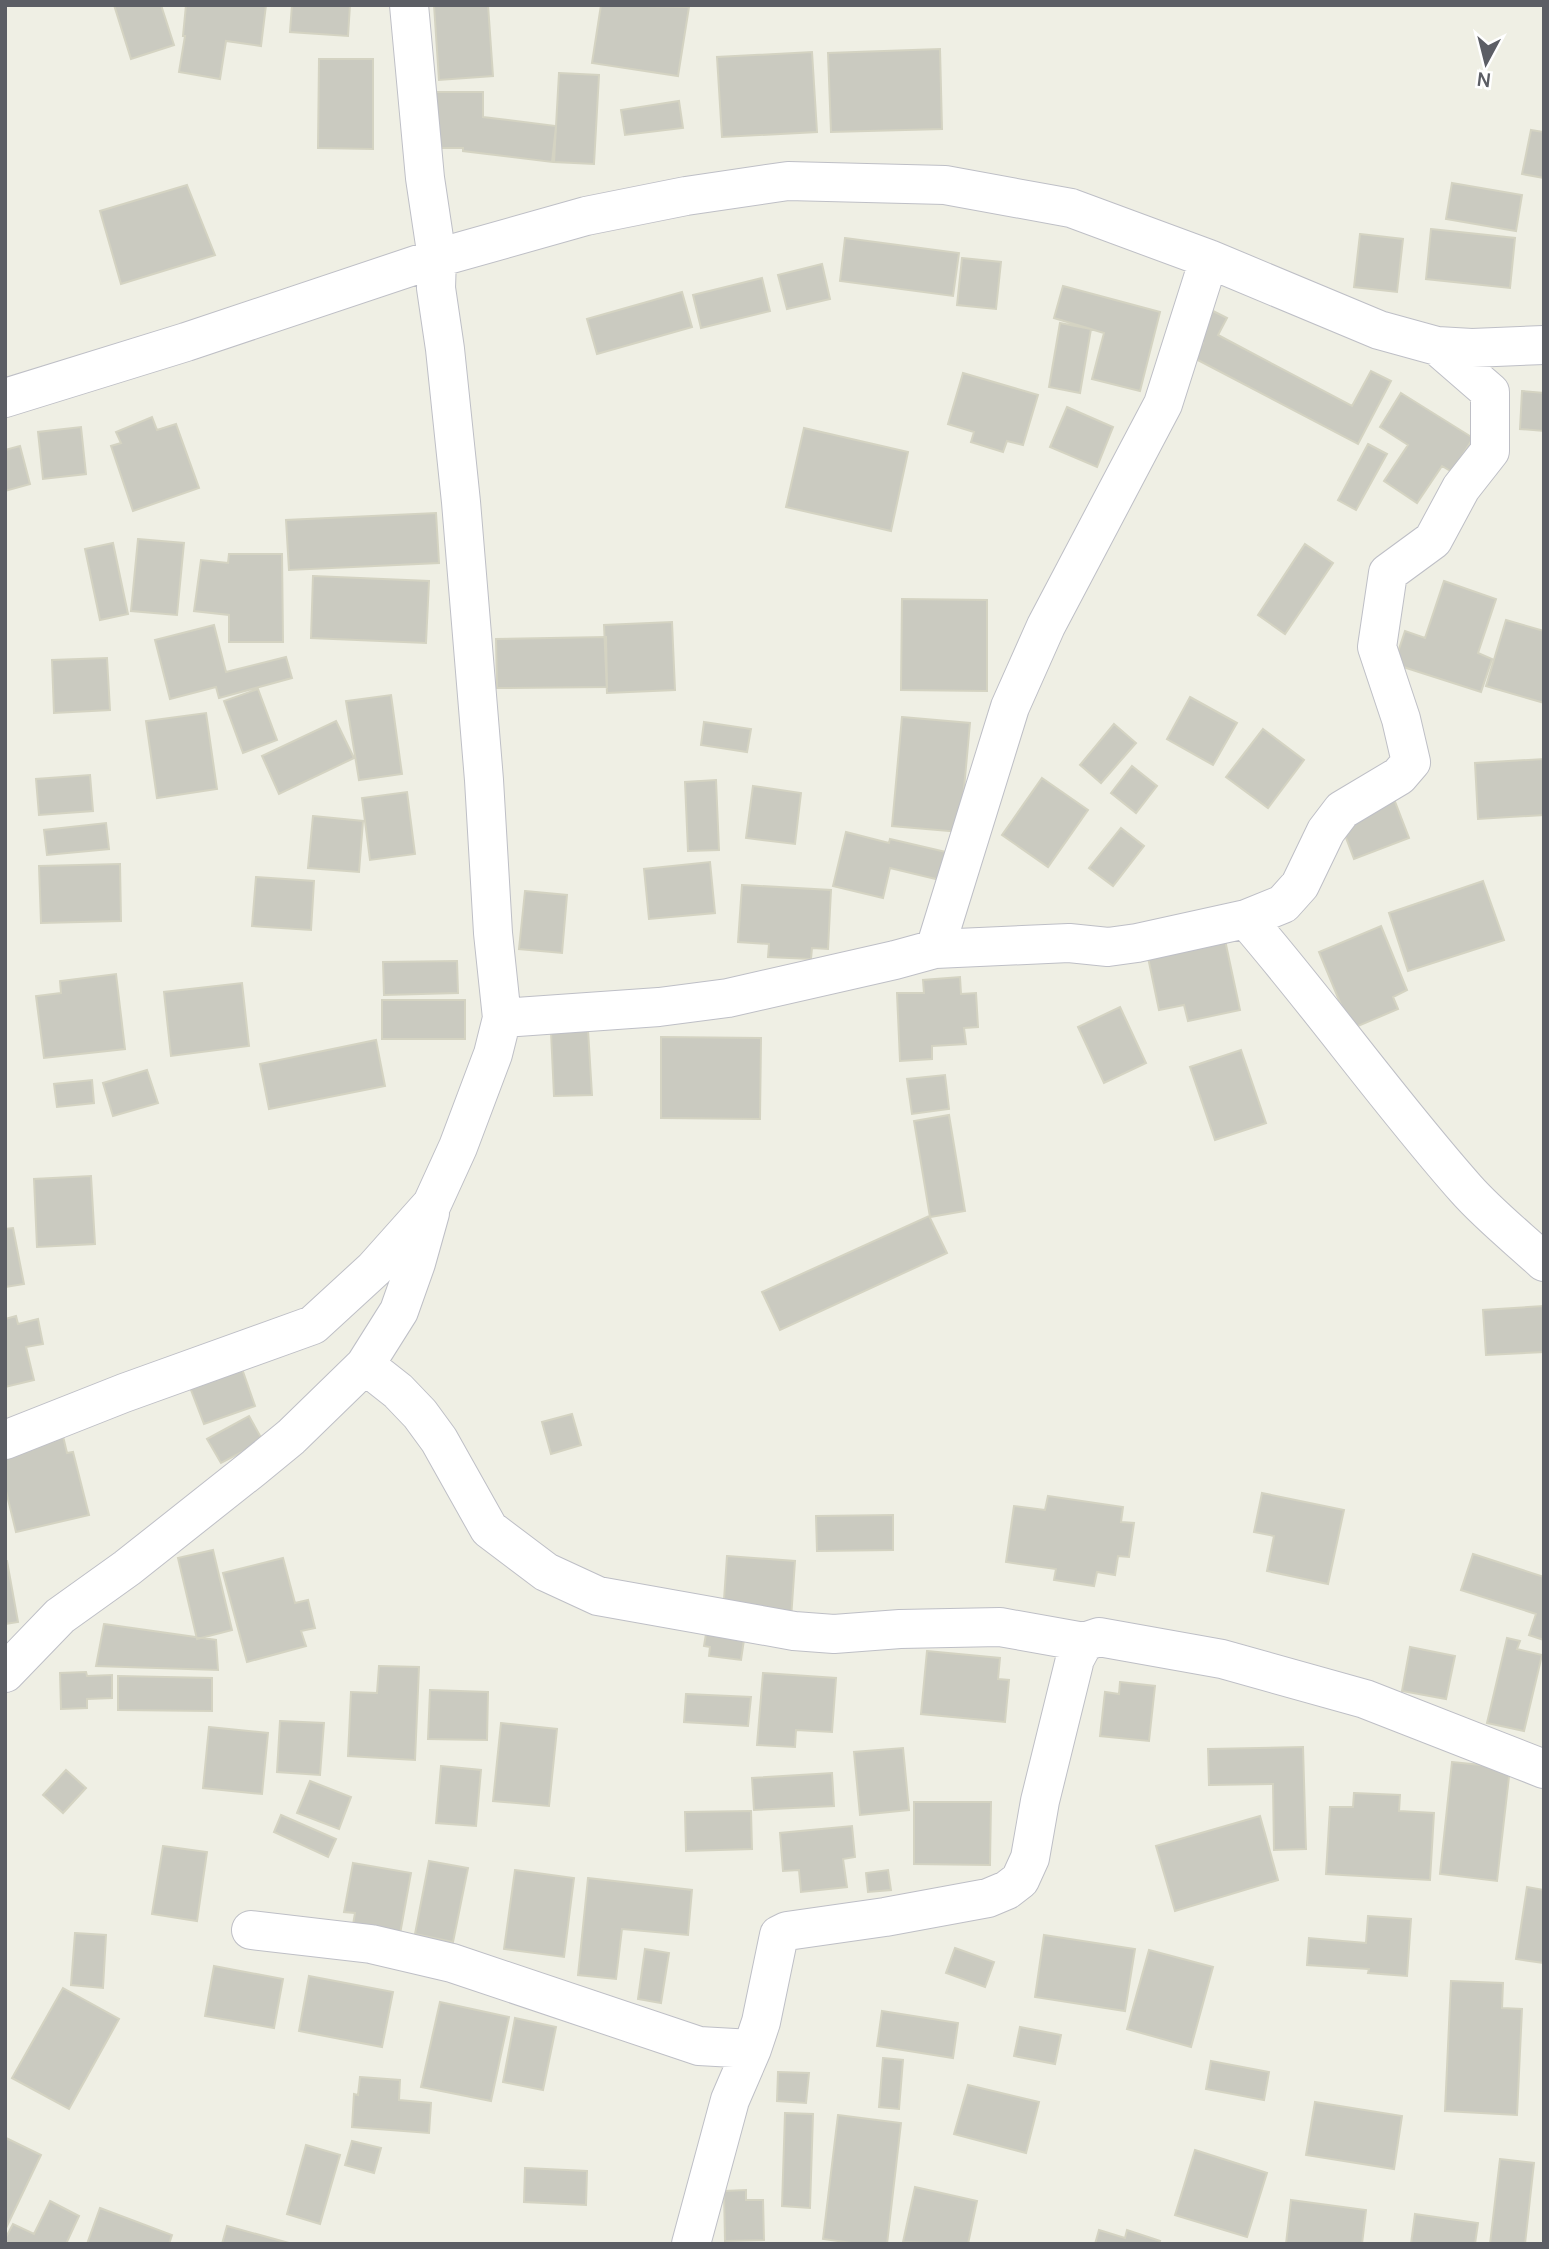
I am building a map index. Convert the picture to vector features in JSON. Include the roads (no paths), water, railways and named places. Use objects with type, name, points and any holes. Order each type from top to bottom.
[{"type":"street","points":[[5,1673],[60,1616],[127,1568],[252,1469],[291,1437],[365,1366],[399,1311],[432,1204],[476,1101],[493,1054],[502,1018],[493,933],[484,780],[461,502],[436,288],[437,258],[425,178],[409,5]]},
{"type":"street","points":[[5,398],[186,342],[437,258],[586,216],[686,196],[788,181],[946,185],[1071,208],[1209,259],[1379,330],[1437,346],[1472,348],[1544,345]]},
{"type":"street","points":[[935,949],[1010,707],[1046,626],[1163,404],[1209,259]]},
{"type":"street","points":[[502,1018],[659,1007],[728,998],[935,949],[1069,943],[1108,947],[1137,943],[1247,919],[1283,904],[1300,885],[1326,831],[1342,810],[1398,776],[1412,762],[1401,719],[1377,648],[1388,573],[1433,540],[1461,488],[1490,451],[1490,392],[1437,346]]},
{"type":"street","points":[[1247,919],[1467,1191],[1544,1262]]},
{"type":"street","points":[[5,1440],[124,1393],[313,1325],[374,1269],[432,1204]]},
{"type":"street","points":[[365,1366],[398,1391],[420,1414],[439,1440],[489,1529],[546,1572],[598,1596],[794,1631],[834,1634],[900,1629],[1000,1627],[1084,1642],[1098,1637],[1222,1659],[1366,1699],[1544,1769]]},
{"type":"street","points":[[691,2244],[730,2100],[761,2022],[779,1935],[787,1931],[988,1898],[1007,1890],[1020,1880],[1030,1858],[1040,1801],[1072,1672],[1084,1642]]},
{"type":"street","points":[[251,1930],[384,1947],[452,1964],[699,2046],[752,2049]]}]
